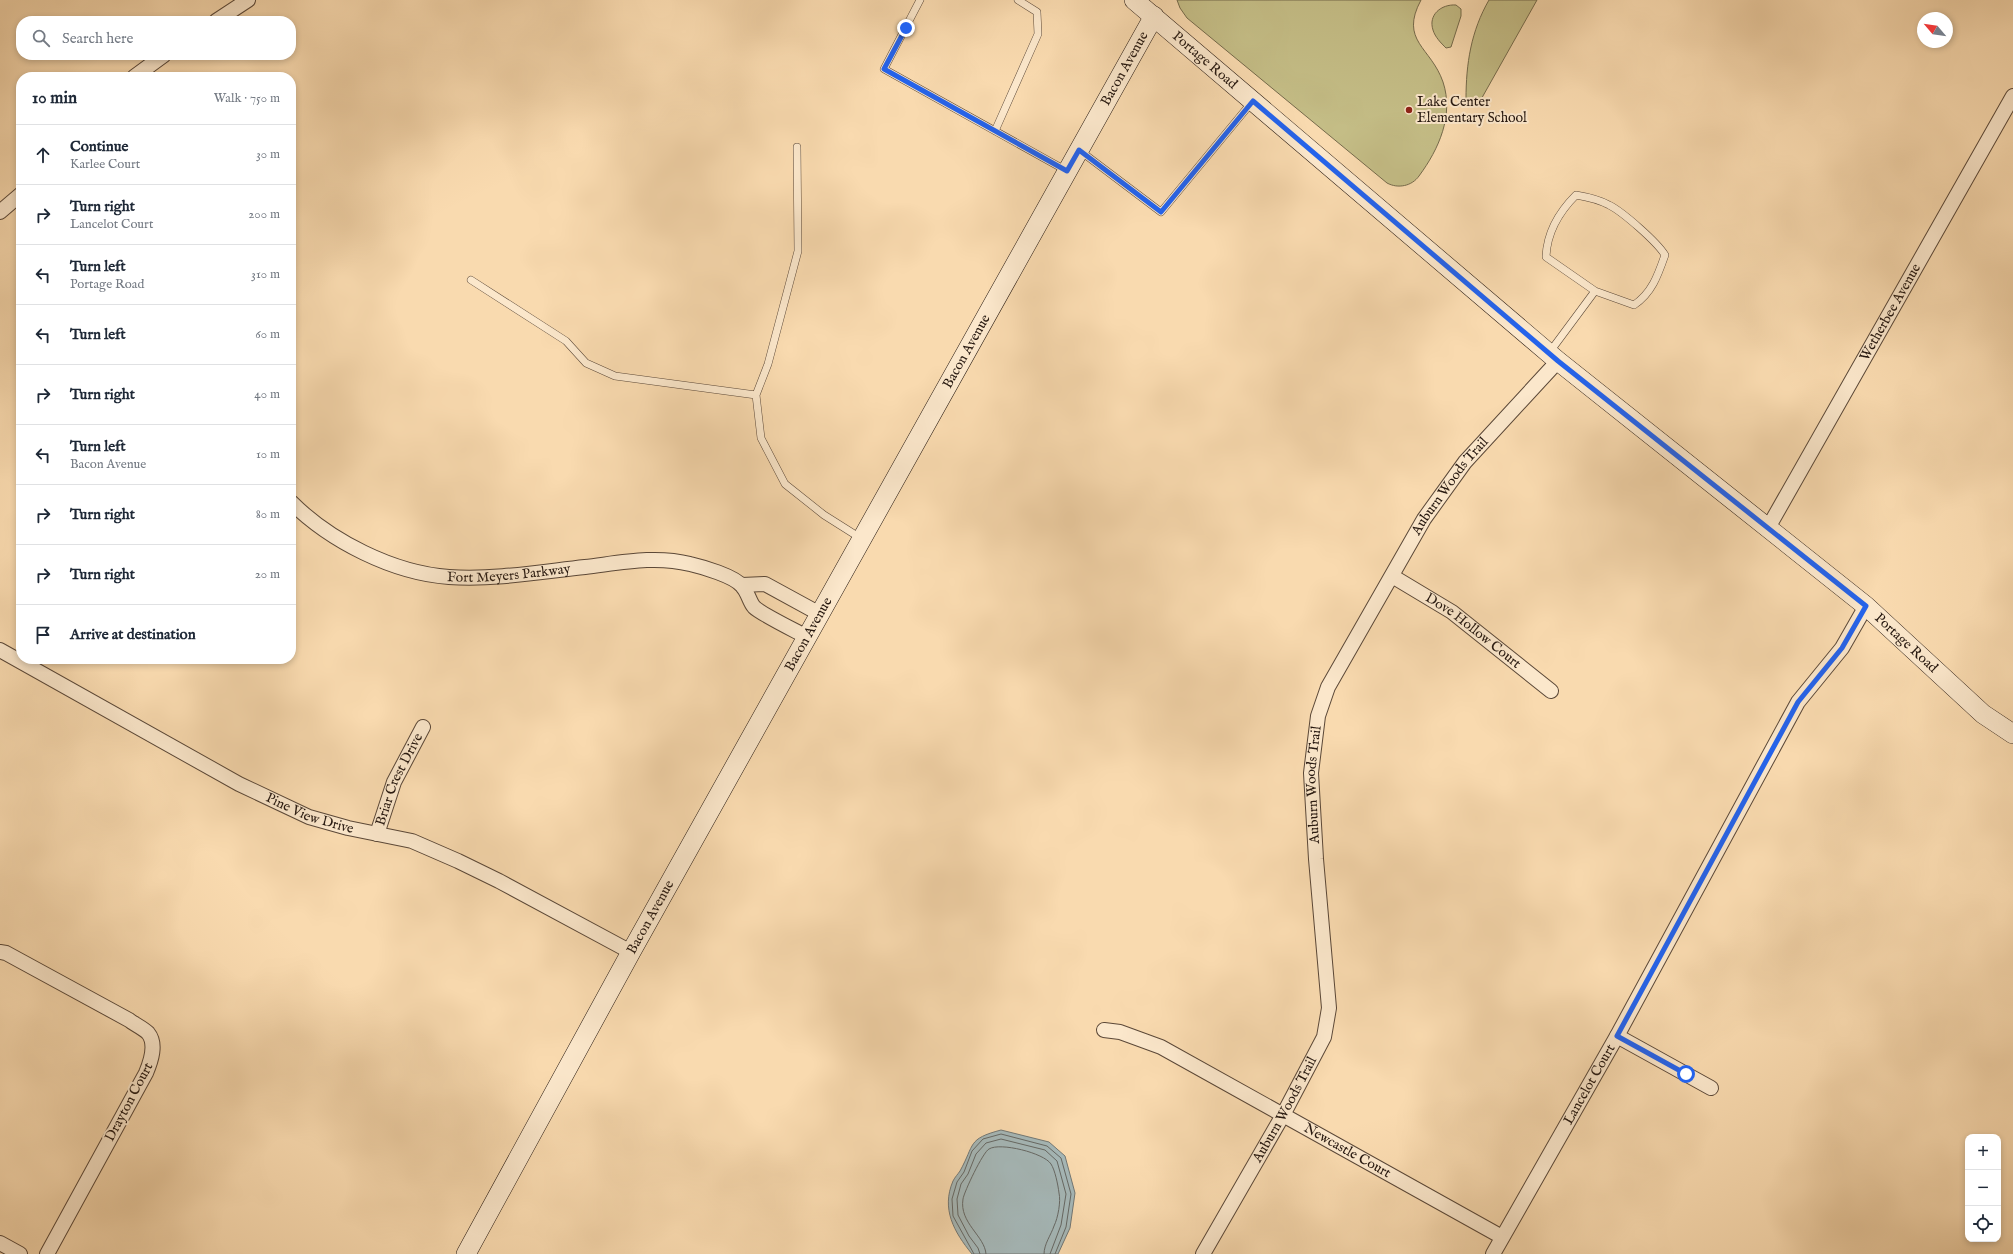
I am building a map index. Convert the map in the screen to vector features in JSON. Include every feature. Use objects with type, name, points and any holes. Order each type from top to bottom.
[{"type":"street","points":[[224,16],[248,0]]},
{"type":"street","name":"Portage Road","points":[[1134,0],[1554,357],[1866,606],[1983,714],[2013,734]]},
{"type":"street","name":"Bacon Avenue","points":[[466,1254],[631,952],[1154,16]]},
{"type":"street","points":[[141,72],[157,60]]},
{"type":"street","name":"Wetherbee Avenue","points":[[1768,528],[2013,96]]},
{"type":"street","points":[[0,212],[16,198]]},
{"type":"street","name":"Auburn Woods Trail","points":[[1203,1254],[1283,1115],[1324,1037],[1329,1008],[1311,773],[1318,716],[1328,687],[1424,519],[1465,462],[1554,357]]},
{"type":"street","name":"Fort Meyers Parkway","points":[[296,507],[336,538],[373,556],[413,571],[448,577],[498,577],[646,560],[688,563],[719,573],[742,585]]},
{"type":"street","name":"Dove Hollow Court","points":[[1392,576],[1452,612],[1551,691]]},
{"type":"street","points":[[807,637],[755,608],[742,585],[765,584],[820,614]]},
{"type":"street","name":"Lancelot Court","points":[[1493,1254],[1617,1036],[1798,702],[1842,648],[1866,606]]},
{"type":"street","name":"Pine View Drive","points":[[0,650],[16,659]]},
{"type":"street","name":"Pine View Drive","points":[[25,664],[239,784],[309,817],[412,841],[458,860],[631,952]]},
{"type":"street","name":"Briar Crest Drive","points":[[377,834],[394,782],[423,727]]},
{"type":"street","name":"Drayton Court","points":[[0,952],[6,953],[129,1020],[148,1033],[152,1043],[153,1058],[146,1073],[47,1254]]},
{"type":"street","name":"Newcastle Court","points":[[1104,1030],[1120,1032],[1161,1047],[1502,1237]]},
{"type":"street","points":[[1617,1036],[1711,1088]]},
{"type":"street","points":[[0,1243],[20,1254]]},
{"type":"lane","points":[[920,0],[884,69],[1067,171]]},
{"type":"lane","points":[[995,131],[1038,34],[1038,12],[1018,0]]},
{"type":"lane","points":[[1079,150],[1161,212],[1253,101]]},
{"type":"lane","points":[[797,147],[798,251],[768,364],[756,395],[761,438],[785,484],[824,515],[862,539]]},
{"type":"lane","points":[[1576,195],[1594,198],[1611,206],[1659,245],[1664,255],[1657,277],[1645,297],[1634,305],[1594,291],[1546,257],[1547,242],[1556,221],[1566,204],[1576,195]]},
{"type":"lane","points":[[472,280],[566,341],[586,363],[615,376],[756,395]]},
{"type":"lane","points":[[1554,357],[1594,291]]},
{"type":"shaded area","name":"Lake Center Elementary School","points":[[1177,0],[1421,0],[1415,14],[1413,25],[1415,35],[1438,70],[1446,94],[1446,119],[1443,131],[1433,155],[1419,176],[1413,182],[1404,186],[1396,186],[1387,183],[1187,18],[1180,8]]},
{"type":"shaded area","points":[[1489,0],[1537,0],[1479,103],[1472,106],[1466,99],[1469,60],[1478,24]]},
{"type":"shaded area","points":[[1456,5],[1461,9],[1461,16],[1451,47],[1446,48],[1438,40],[1434,33],[1432,20],[1434,15],[1445,6]]},
{"type":"water","points":[[1001,1130],[1049,1142],[1065,1156],[1075,1193],[1070,1228],[1058,1254],[972,1254],[955,1229],[951,1220],[948,1201],[953,1181],[965,1162],[973,1144],[982,1136]]},
{"type":"place","name":"Lake Center Elementary School","points":[[1409,110]]},
{"type":"route","points":[[906,28],[884,69],[1067,171],[1079,150],[1161,212],[1253,101],[1558,361],[1866,606],[1842,648],[1798,702],[1617,1036],[1686,1074]]}]
